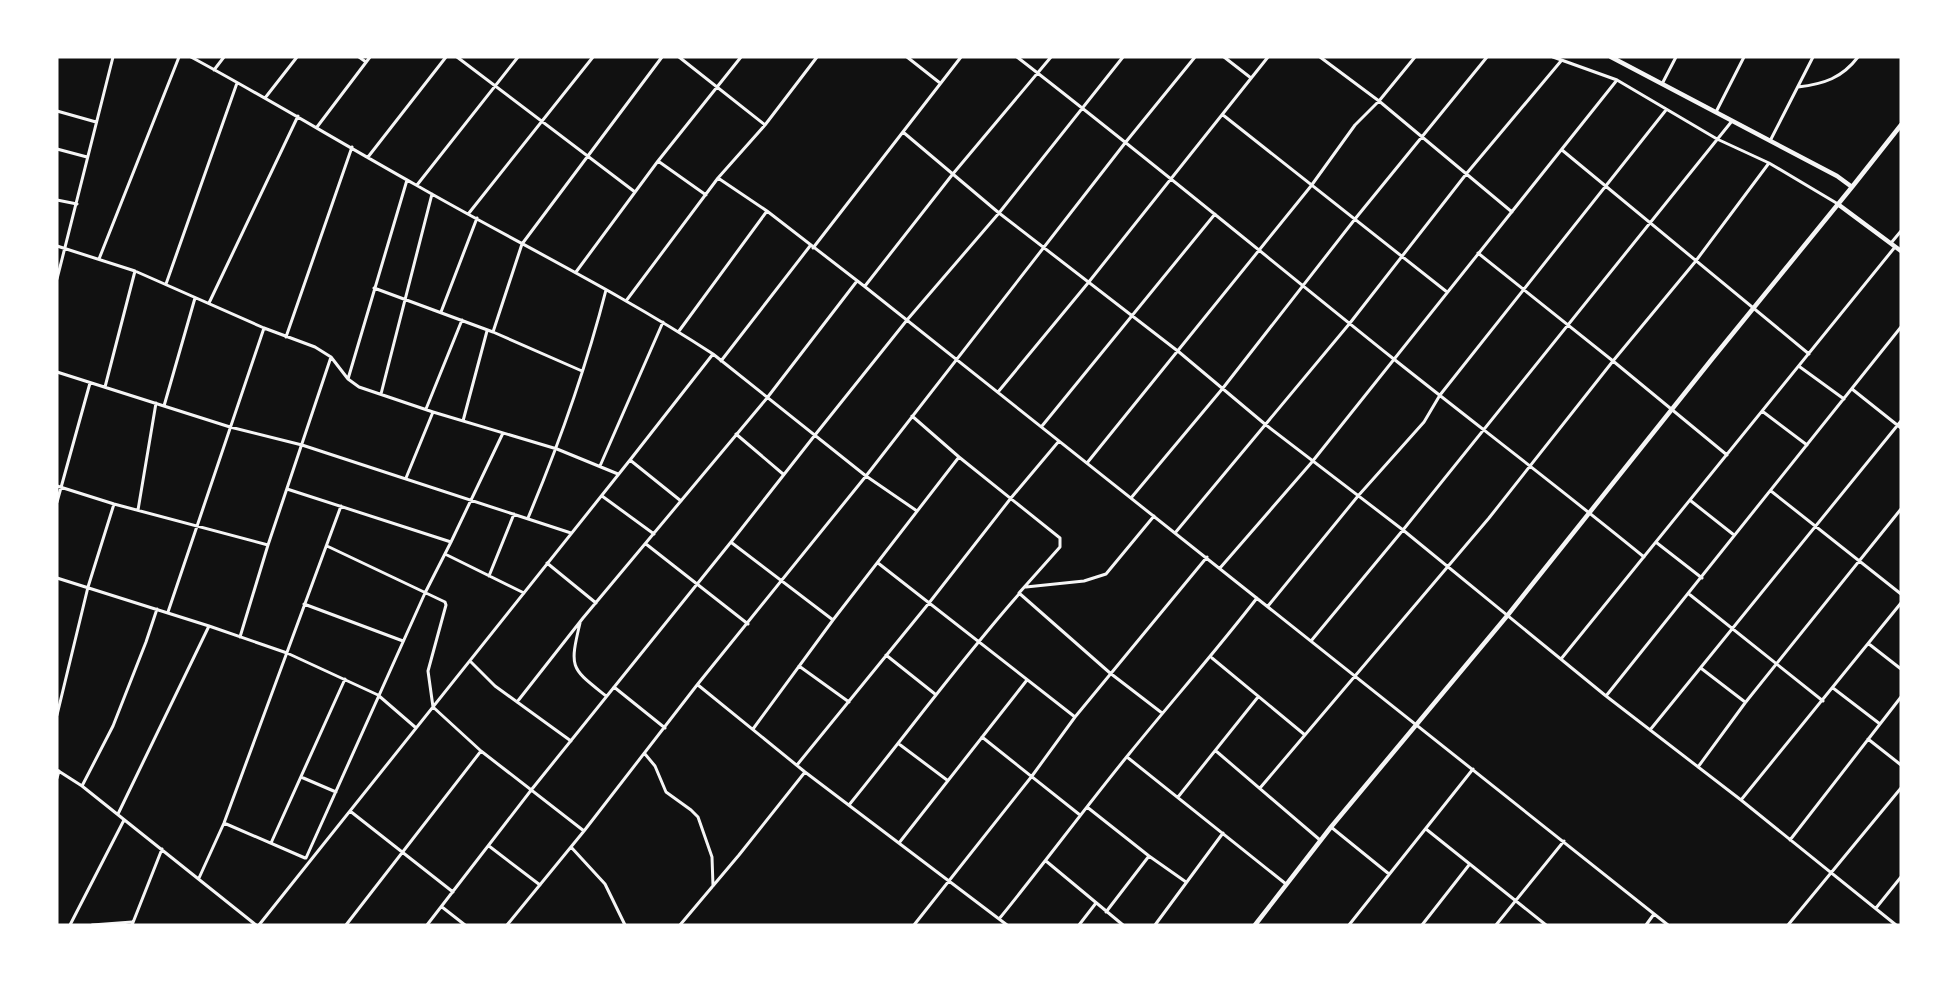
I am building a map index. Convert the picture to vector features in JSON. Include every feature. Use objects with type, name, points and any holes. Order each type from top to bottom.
[{"type":"street","points":[[57,279],[113,57]]},
{"type":"street","points":[[99,259],[179,57]]},
{"type":"street","points":[[191,57],[298,116],[416,186],[678,331],[713,354],[866,476],[917,511]]},
{"type":"street","points":[[214,70],[224,57]]},
{"type":"street","points":[[265,98],[297,57]]},
{"type":"street","points":[[359,57],[366,62]]},
{"type":"street","points":[[317,127],[370,57]]},
{"type":"street","points":[[368,158],[446,57]]},
{"type":"street","points":[[457,57],[635,192]]},
{"type":"street","points":[[416,186],[518,57]]},
{"type":"street","points":[[469,214],[593,57]]},
{"type":"street","points":[[493,332],[522,244],[662,57]]},
{"type":"street","points":[[679,57],[765,125]]},
{"type":"street","points":[[575,272],[658,161],[741,57]]},
{"type":"street","points":[[626,301],[718,178],[765,125],[816,57]]},
{"type":"street","points":[[907,57],[940,83]]},
{"type":"street","points":[[722,361],[961,57]]},
{"type":"street","points":[[1017,57],[1644,557]]},
{"type":"street","points":[[864,286],[1051,57]]},
{"type":"street","points":[[427,925],[532,789],[783,474],[907,320],[999,213],[1123,57]]},
{"type":"street","points":[[507,925],[866,476],[956,358],[1195,57]]},
{"type":"street","points":[[1224,57],[1251,79]]},
{"type":"street","points":[[998,392],[1223,116],[1268,57]]},
{"type":"street","points":[[1320,57],[1380,101],[1512,212]]},
{"type":"street","points":[[1087,463],[1311,186],[1355,124],[1380,101],[1415,57]]},
{"type":"street","points":[[1131,498],[1223,388],[1305,286],[1355,219],[1487,57]]},
{"type":"street","points":[[1553,57],[1617,80],[1717,139],[1769,163],[1839,205],[1901,251]]},
{"type":"street","points":[[1611,57],[1837,176],[1852,187]]},
{"type":"street","points":[[1662,84],[1676,57]]},
{"type":"street","points":[[1716,112],[1744,57]]},
{"type":"street","points":[[1770,141],[1813,57]]},
{"type":"street","points":[[1798,87],[1833,79],[1850,67],[1858,57]]},
{"type":"street","points":[[1175,533],[1350,323],[1467,173],[1561,61]]},
{"type":"street","points":[[1220,568],[1312,462],[1617,80]]},
{"type":"street","points":[[166,284],[237,83]]},
{"type":"street","points":[[1268,606],[1358,496],[1424,422],[1440,395],[1666,110]]},
{"type":"street","points":[[57,111],[96,122]]},
{"type":"street","points":[[209,303],[298,116]]},
{"type":"street","points":[[1223,116],[1447,292]]},
{"type":"street","points":[[1311,641],[1732,121]]},
{"type":"street","points":[[1255,925],[1331,826],[1507,616],[1901,125]]},
{"type":"street","points":[[903,132],[952,176],[1132,318],[1179,352],[1312,462],[1403,530],[1606,696],[1741,800],[1896,925]]},
{"type":"street","points":[[286,337],[352,147]]},
{"type":"street","points":[[57,149],[87,157]]},
{"type":"street","points":[[1562,150],[1809,354]]},
{"type":"street","points":[[658,161],[706,195]]},
{"type":"street","points":[[1260,788],[1489,518],[1613,361],[1695,262],[1769,163]]},
{"type":"street","points":[[718,178],[767,212],[956,358],[1356,676],[1415,726],[1473,769],[1668,925]]},
{"type":"street","points":[[348,379],[407,180]]},
{"type":"street","points":[[381,394],[432,194]]},
{"type":"street","points":[[57,200],[77,204]]},
{"type":"street","points":[[678,331],[767,212]]},
{"type":"street","points":[[1042,427],[1215,214]]},
{"type":"street","points":[[441,312],[477,218]]},
{"type":"street","points":[[1561,659],[1800,367],[1893,245],[1901,231]]},
{"type":"street","points":[[57,246],[135,271],[264,328],[315,347],[331,357],[348,379],[359,387],[426,410],[557,449],[618,474]]},
{"type":"street","points":[[1478,253],[1727,455]]},
{"type":"street","points":[[105,387],[135,271]]},
{"type":"street","points":[[517,702],[580,622],[767,398],[857,281]]},
{"type":"street","points":[[374,288],[493,332],[582,370]]},
{"type":"street","points":[[528,518],[557,449],[606,290]]},
{"type":"street","points":[[164,406],[195,298]]},
{"type":"street","points":[[426,410],[462,320]]},
{"type":"street","points":[[600,466],[663,322]]},
{"type":"street","points":[[1606,696],[1901,327]]},
{"type":"street","points":[[168,612],[264,328]]},
{"type":"street","points":[[464,421],[487,331]]},
{"type":"street","points":[[57,778],[58,771],[82,786],[258,925],[713,354]]},
{"type":"street","points":[[240,637],[268,545],[331,357]]},
{"type":"street","points":[[1800,367],[1844,399]]},
{"type":"street","points":[[57,372],[230,427],[302,445],[572,533]]},
{"type":"street","points":[[57,502],[59,486],[90,382]]},
{"type":"street","points":[[1852,389],[1899,427]]},
{"type":"street","points":[[138,510],[156,403]]},
{"type":"street","points":[[1762,411],[1807,445]]},
{"type":"street","points":[[406,478],[433,412]]},
{"type":"street","points":[[849,805],[899,744],[978,640],[1061,543],[1060,538],[912,416]]},
{"type":"street","points":[[1650,730],[1702,669],[1815,526],[1899,427],[1901,421]]},
{"type":"street","points":[[306,858],[425,593],[503,433]]},
{"type":"street","points":[[736,434],[783,474]]},
{"type":"street","points":[[797,765],[1059,441]]},
{"type":"street","points":[[753,729],[833,620],[959,457]]},
{"type":"street","points":[[630,460],[681,501]]},
{"type":"street","points":[[59,486],[114,504],[268,545]]},
{"type":"street","points":[[287,489],[451,542]]},
{"type":"street","points":[[1771,491],[1901,594]]},
{"type":"street","points":[[602,495],[654,534]]},
{"type":"street","points":[[1691,501],[1735,535]]},
{"type":"street","points":[[57,715],[88,587],[114,504]]},
{"type":"street","points":[[199,878],[224,823],[341,506]]},
{"type":"street","points":[[1698,767],[1777,663],[1901,509]]},
{"type":"street","points":[[489,577],[514,514]]},
{"type":"street","points":[[1024,587],[1084,581],[1106,574],[1154,516]]},
{"type":"street","points":[[731,542],[833,620]]},
{"type":"street","points":[[1657,543],[1702,578]]},
{"type":"street","points":[[645,544],[748,624]]},
{"type":"street","points":[[327,546],[444,601],[446,605],[428,671],[433,707],[481,751],[584,831]]},
{"type":"street","points":[[445,554],[524,593]]},
{"type":"street","points":[[915,925],[1110,673],[1207,558]]},
{"type":"street","points":[[547,563],[596,603]]},
{"type":"street","points":[[878,563],[1075,717]]},
{"type":"street","points":[[57,578],[168,612],[287,653],[378,695],[416,727]]},
{"type":"street","points":[[1019,593],[1110,673],[1162,713]]},
{"type":"street","points":[[1689,594],[1822,700]]},
{"type":"street","points":[[999,919],[1080,815],[1257,598]]},
{"type":"street","points":[[1741,800],[1901,603]]},
{"type":"street","points":[[304,604],[403,641]]},
{"type":"street","points":[[82,786],[113,726],[157,609]]},
{"type":"street","points":[[580,622],[573,654],[574,665],[578,673],[606,696]]},
{"type":"street","points":[[118,814],[209,626]]},
{"type":"street","points":[[1869,644],[1901,669]]},
{"type":"street","points":[[886,655],[935,694]]},
{"type":"street","points":[[1211,657],[1305,735]]},
{"type":"street","points":[[470,661],[495,686],[571,741]]},
{"type":"street","points":[[799,666],[849,702]]},
{"type":"street","points":[[1702,669],[1746,703]]},
{"type":"street","points":[[272,843],[345,679]]},
{"type":"street","points":[[899,843],[1027,680]]},
{"type":"street","points":[[698,685],[805,772],[1007,925]]},
{"type":"street","points":[[614,687],[665,728]]},
{"type":"street","points":[[1833,688],[1880,724]]},
{"type":"street","points":[[1790,840],[1901,697]]},
{"type":"street","points":[[1178,797],[1258,698]]},
{"type":"street","points":[[982,737],[1080,815]]},
{"type":"street","points":[[1868,739],[1901,765]]},
{"type":"street","points":[[899,744],[947,780]]},
{"type":"street","points":[[346,925],[481,751]]},
{"type":"street","points":[[1216,752],[1321,841]]},
{"type":"street","points":[[645,753],[655,766],[666,792],[698,817],[712,857],[713,886]]},
{"type":"street","points":[[1127,757],[1286,884]]},
{"type":"street","points":[[1356,925],[1350,923],[1473,769]]},
{"type":"street","points":[[680,925],[805,772]]},
{"type":"street","points":[[301,777],[336,792]]},
{"type":"street","points":[[1788,925],[1901,788]]},
{"type":"street","points":[[1087,807],[1186,882]]},
{"type":"street","points":[[350,811],[453,892]]},
{"type":"street","points":[[70,925],[124,819]]},
{"type":"street","points":[[224,823],[311,860]]},
{"type":"street","points":[[1331,826],[1389,874]]},
{"type":"street","points":[[1426,829],[1546,925]]},
{"type":"street","points":[[1155,925],[1223,833]]},
{"type":"street","points":[[1496,925],[1564,841]]},
{"type":"street","points":[[489,846],[540,885]]},
{"type":"street","points":[[571,847],[605,885],[625,925]]},
{"type":"street","points":[[92,925],[132,924],[162,849]]},
{"type":"street","points":[[1106,912],[1149,856]]},
{"type":"street","points":[[1046,861],[1123,925]]},
{"type":"street","points":[[1422,925],[1469,865]]},
{"type":"street","points":[[1875,909],[1901,877]]},
{"type":"street","points":[[1079,925],[1096,903]]},
{"type":"street","points":[[442,907],[465,925]]},
{"type":"street","points":[[1646,925],[1654,914]]}]
